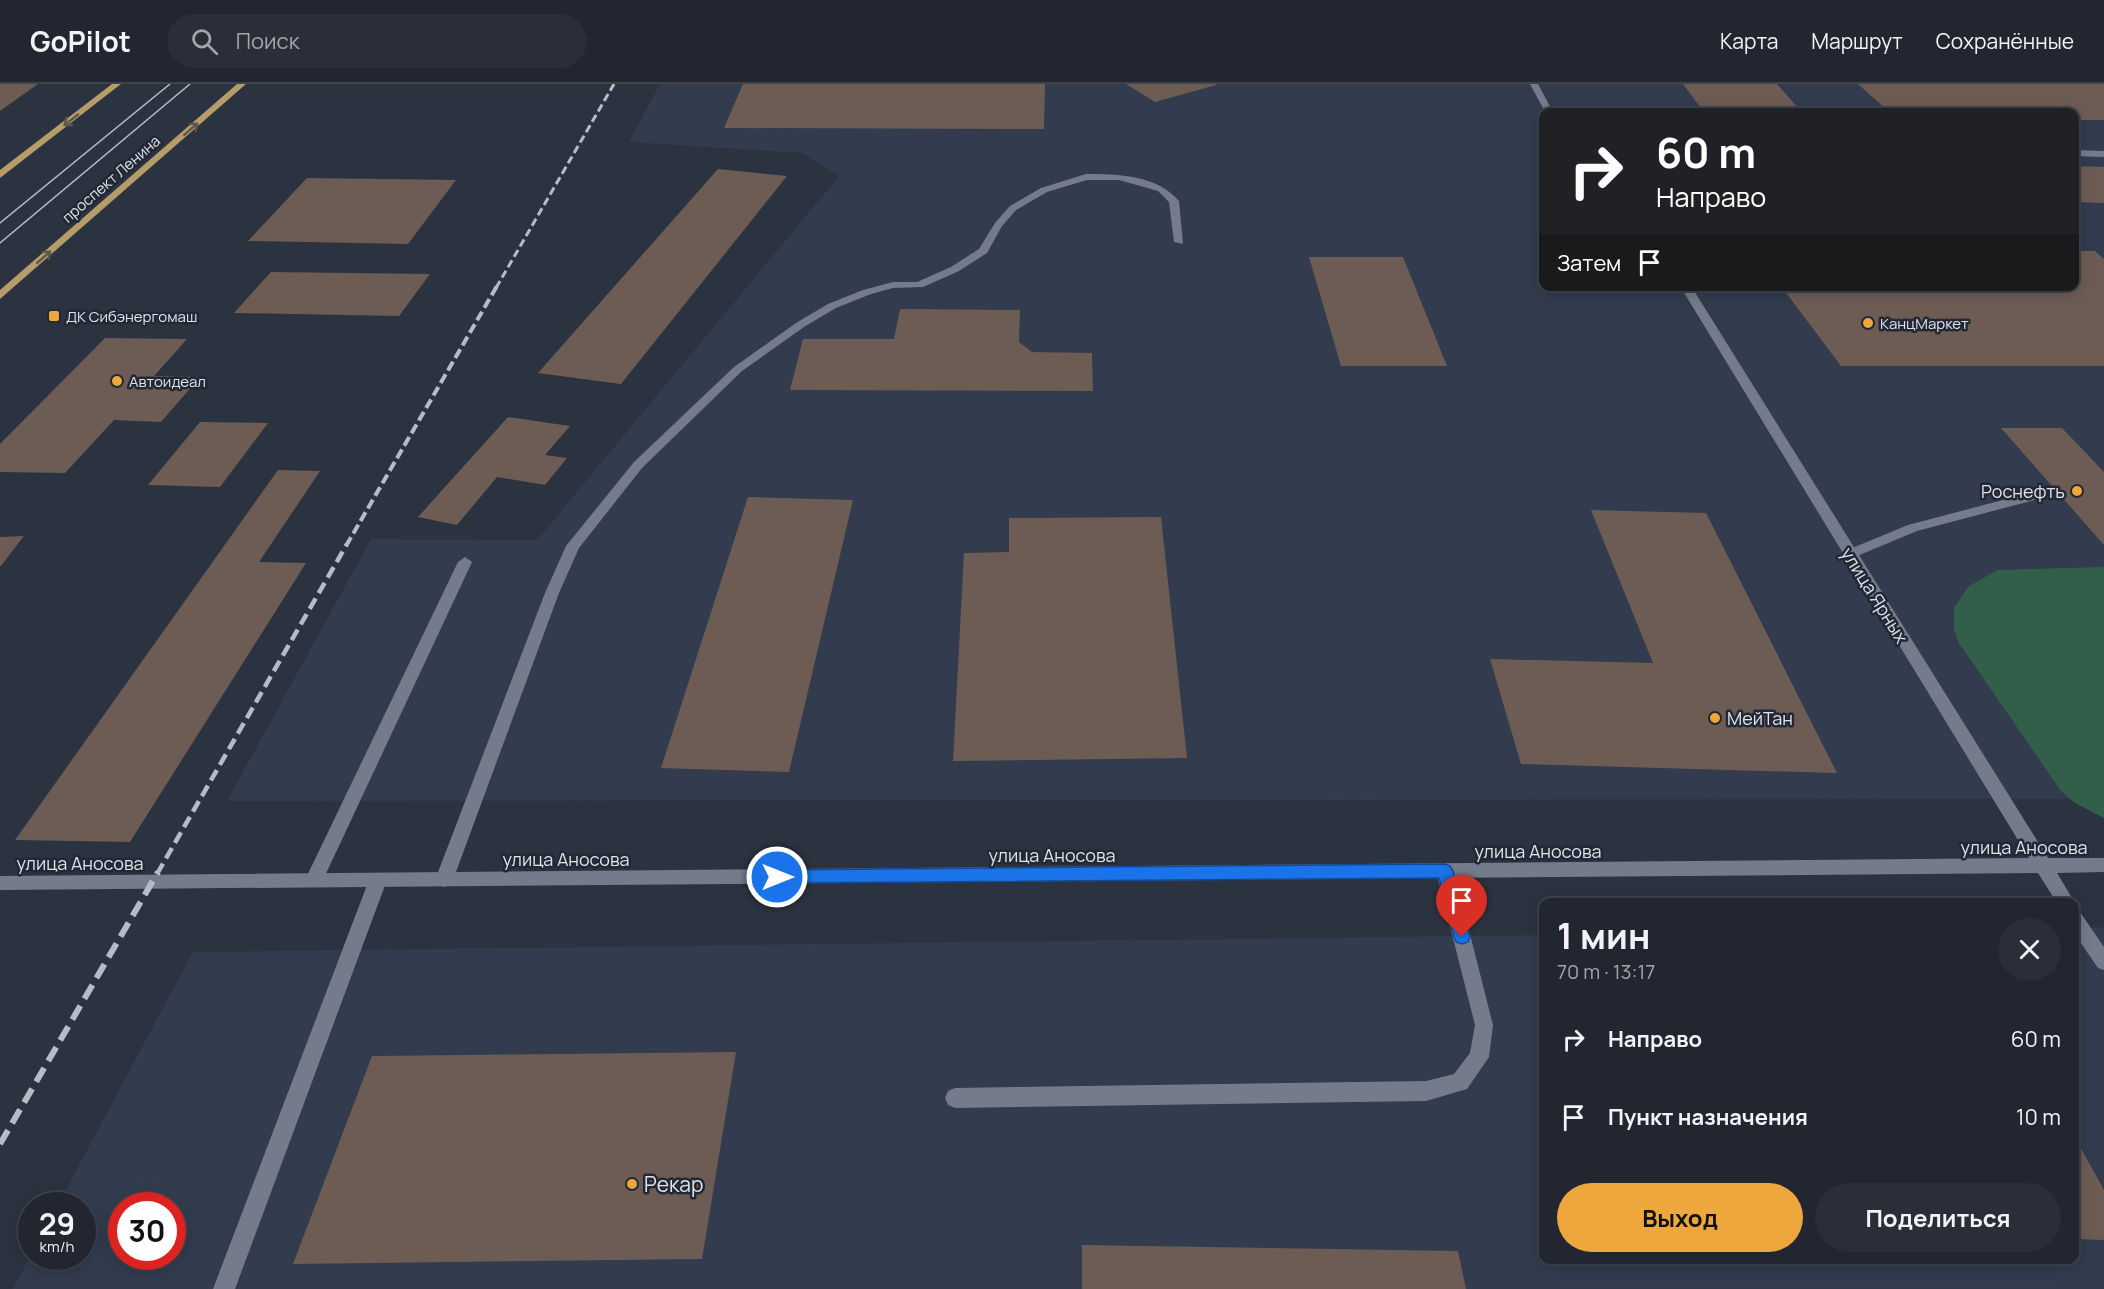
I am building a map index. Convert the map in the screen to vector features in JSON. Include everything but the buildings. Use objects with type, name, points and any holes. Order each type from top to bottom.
[{"type":"main road","points":[[0,175],[117,84]]},
{"type":"main road","name":"проспект Ленина","points":[[0,296],[242,84]]},
{"type":"street","points":[[1534,84],[1547,108]]},
{"type":"street","points":[[2079,153],[2104,154]]},
{"type":"street","points":[[444,879],[552,593],[573,546],[638,465],[738,369],[800,325],[832,306],[892,285],[919,285],[956,269],[983,251],[998,225],[1012,208],[1044,190],[1086,177],[1119,177],[1161,189],[1174,201],[1179,242]]},
{"type":"street","name":"улица Ярных","points":[[1688,291],[2063,898]]},
{"type":"street","points":[[1850,554],[1913,528],[2056,490]]},
{"type":"street","points":[[314,880],[465,561]]},
{"type":"street","name":"улица Аносова","points":[[0,883],[2104,865]]},
{"type":"street","points":[[954,1098],[1426,1091],[1460,1082],[1479,1057],[1484,1025],[1445,871]]},
{"type":"street","points":[[224,1289],[378,880]]},
{"type":"street","points":[[2079,924],[2104,962]]},
{"type":"shaded area","points":[[660,84],[2104,84],[2104,799],[227,801],[371,539],[537,540],[839,176],[803,153],[629,142]]},
{"type":"shaded area","points":[[2104,927],[2104,1289],[13,1289],[23,1270],[96,1270],[96,1192],[64,1192],[193,952],[1539,935],[1539,1264],[2079,1264],[2079,928]]},
{"type":"green space","points":[[2104,567],[2104,818],[2075,803],[2061,791],[1959,643],[1954,630],[1954,608],[1969,586],[1998,570]]},
{"type":"tram line","points":[[0,223],[170,84]]},
{"type":"tram line","points":[[0,243],[190,84]]},
{"type":"railway","points":[[496,288],[614,84]]},
{"type":"railway","points":[[346,546],[497,286]]},
{"type":"railway","points":[[157,874],[347,544]]},
{"type":"railway","points":[[0,1144],[158,872]]},
{"type":"place","name":"ДК Сибэнергомаш","points":[[54,316]]},
{"type":"place","name":"КанцМаркет","points":[[1868,323]]},
{"type":"place","name":"Автоидеал","points":[[117,381]]},
{"type":"place","name":"Роснефть","points":[[2077,491]]},
{"type":"place","name":"МейТан","points":[[1715,718]]},
{"type":"place","name":"Рекар","points":[[632,1184]]},
{"type":"route","points":[[777,877],[1445,871],[1462,937]]}]
